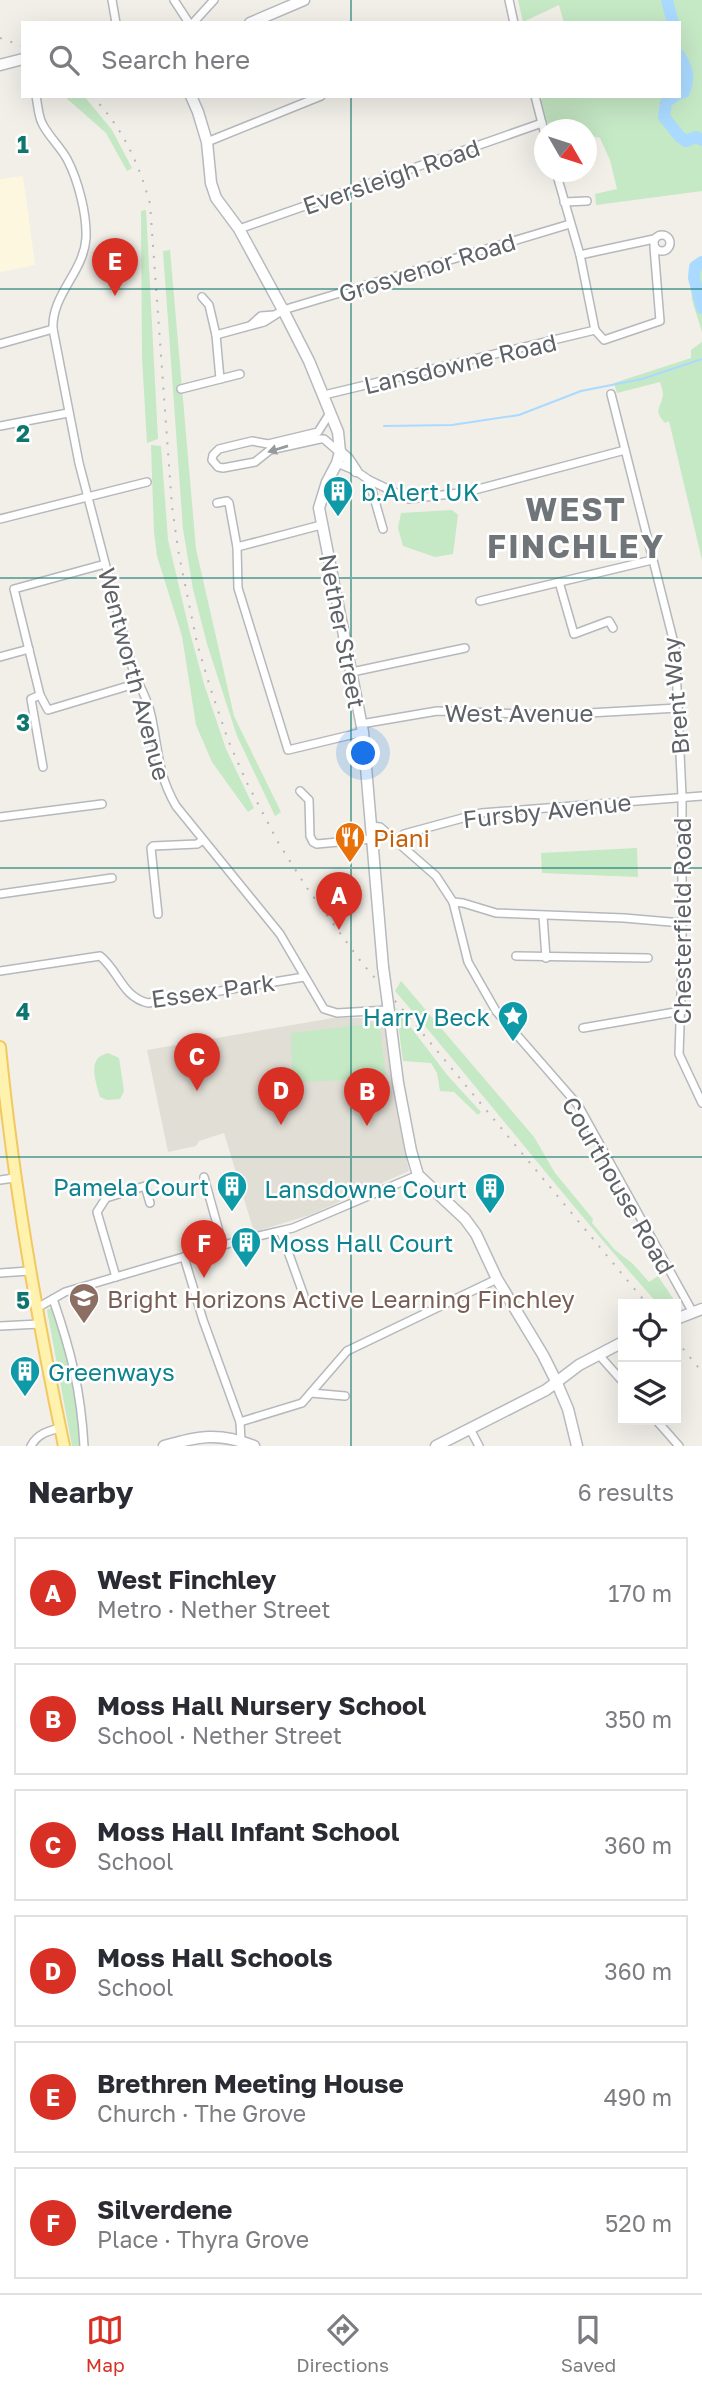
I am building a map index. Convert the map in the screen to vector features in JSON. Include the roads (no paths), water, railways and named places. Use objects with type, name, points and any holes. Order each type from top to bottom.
[{"type":"main road","points":[[0,1047],[14,1178],[29,1271],[64,1446]]},
{"type":"street","points":[[113,0],[116,21]]},
{"type":"street","points":[[174,0],[190,21]]},
{"type":"street","points":[[193,21],[214,0]]},
{"type":"street","points":[[255,21],[304,0]]},
{"type":"street","points":[[509,0],[514,21]]},
{"type":"street","points":[[0,65],[21,60]]},
{"type":"street","points":[[0,344],[53,329],[55,307],[79,263],[85,245],[86,235],[79,192],[60,148],[43,124],[36,98]]},
{"type":"street","name":"Nether Street","points":[[192,98],[207,142],[211,183],[216,198],[239,229],[278,312],[324,395],[340,443],[337,463],[319,508],[362,728],[388,1007],[398,1083],[418,1175]]},
{"type":"street","points":[[207,142],[316,98]]},
{"type":"street","points":[[536,98],[541,119]]},
{"type":"street","name":"Eversleigh Road","points":[[239,229],[534,130]]},
{"type":"street","points":[[559,182],[580,255],[595,330]]},
{"type":"street","points":[[564,202],[587,201]]},
{"type":"street","name":"Grosvenor Road","points":[[216,335],[264,322],[278,312],[570,224]]},
{"type":"street","name":"Lansdowne Road","points":[[324,395],[595,330],[604,340],[660,321],[654,243],[580,255]]},
{"type":"street","points":[[202,297],[209,304],[216,335],[220,379]]},
{"type":"street","name":"Wentworth Avenue","points":[[53,329],[87,496],[134,674],[151,712],[157,756],[166,789],[176,806],[280,934],[304,976]]},
{"type":"street","points":[[181,389],[240,374]]},
{"type":"street","name":"Brent Way","points":[[611,394],[675,647],[682,796]]},
{"type":"street","points":[[0,426],[68,413]]},
{"type":"street","points":[[330,413],[318,432],[268,444],[252,441],[219,449],[212,460],[218,467],[223,468],[255,462],[270,450],[320,439],[331,444],[348,459],[356,471]]},
{"type":"street","points":[[337,463],[409,499],[467,492],[625,450]]},
{"type":"street","points":[[369,480],[383,529]]},
{"type":"street","points":[[0,519],[147,482]]},
{"type":"street","points":[[218,503],[229,503],[237,547],[321,525]]},
{"type":"street","name":"West Avenue","points":[[237,547],[238,588],[288,750],[362,728],[437,711],[553,715],[678,708]]},
{"type":"street","points":[[480,601],[652,560]]},
{"type":"street","points":[[105,564],[14,589],[40,695],[48,710],[138,683]]},
{"type":"street","points":[[559,582],[574,634],[609,621],[613,628]]},
{"type":"street","points":[[352,672],[466,648]]},
{"type":"street","points":[[0,657],[29,649]]},
{"type":"street","points":[[40,695],[32,699],[43,767]]},
{"type":"street","points":[[300,791],[309,800],[310,836],[313,842],[317,844],[371,839]]},
{"type":"street","name":"Chesterfield Road","points":[[682,796],[679,1054],[702,1103]]},
{"type":"street","name":"Fursby Avenue","points":[[397,842],[404,834],[481,813],[702,796]]},
{"type":"street","points":[[0,817],[102,804]]},
{"type":"street","points":[[370,826],[380,827],[436,876],[453,902],[495,913],[682,923]]},
{"type":"street","points":[[158,914],[151,848],[197,844],[203,840]]},
{"type":"street","points":[[0,894],[112,878]]},
{"type":"street","name":"Courthouse Road","points":[[453,902],[468,962],[496,1011],[578,1105],[697,1310]]},
{"type":"street","points":[[543,916],[546,958]]},
{"type":"street","name":"Essex Park","points":[[0,971],[100,956],[130,995],[148,1003],[304,976],[324,1009],[337,1013],[388,1007]]},
{"type":"street","points":[[516,956],[648,958]]},
{"type":"street","points":[[583,1028],[681,1011]]},
{"type":"street","points":[[37,1308],[65,1292],[281,1232],[352,1205],[418,1175],[465,1219],[476,1234],[497,1279],[556,1381],[568,1409],[577,1446]]},
{"type":"street","points":[[204,1177],[223,1246]]},
{"type":"street","points":[[0,1180],[14,1178]]},
{"type":"street","points":[[116,1277],[97,1212],[106,1198],[145,1186],[150,1203]]},
{"type":"street","points":[[281,1232],[304,1296]]},
{"type":"street","points":[[184,1257],[203,1320],[240,1422],[241,1441]]},
{"type":"street","points":[[0,1273],[29,1271]]},
{"type":"street","points":[[240,1422],[302,1403],[347,1350],[497,1279]]},
{"type":"street","points":[[53,1299],[71,1352],[80,1393],[84,1446]]},
{"type":"street","points":[[0,1326],[39,1324]]},
{"type":"street","points":[[436,1446],[547,1390],[579,1364],[618,1345]]},
{"type":"street","points":[[599,1355],[618,1376]]},
{"type":"street","points":[[311,1393],[345,1396]]},
{"type":"street","points":[[660,1425],[679,1446]]},
{"type":"street","points":[[31,1446],[34,1440],[44,1433],[60,1428]]},
{"type":"street","points":[[470,1429],[479,1446]]},
{"type":"street","points":[[164,1446],[199,1437],[218,1436],[254,1446]]},
{"type":"waterway","points":[[667,0],[672,21]]},
{"type":"waterway","points":[[681,59],[687,77],[686,87],[681,93]]},
{"type":"waterway","points":[[672,98],[666,102],[664,117],[686,141],[696,137],[702,140]]},
{"type":"waterway","points":[[702,262],[695,267],[694,278],[702,308]]},
{"type":"waterway","points":[[384,426],[452,425],[519,415],[581,391],[642,379],[702,359]]},
{"type":"railway","points":[[0,38],[21,45]]},
{"type":"railway","points":[[94,98],[128,146],[141,174],[150,204],[172,507],[179,555],[197,643],[210,687],[228,740],[247,783],[279,844],[307,888],[362,963],[643,1299]]},
{"type":"railway","points":[[681,1346],[702,1372]]},
{"type":"place","name":"Brethren Meeting House","points":[[115,296]]},
{"type":"place","name":"b.Alert UK","points":[[338,518]]},
{"type":"place","name":"Piani","points":[[350,864]]},
{"type":"place","name":"West Finchley","points":[[339,930]]},
{"type":"place","name":"Harry Beck","points":[[513,1043]]},
{"type":"place","name":"Moss Hall Infant School","points":[[197,1091]]},
{"type":"place","name":"Moss Hall Schools","points":[[281,1125]]},
{"type":"place","name":"Moss Hall Nursery School","points":[[367,1126]]},
{"type":"place","name":"Pamela Court","points":[[232,1213]]},
{"type":"place","name":"Lansdowne Court","points":[[490,1215]]},
{"type":"place","name":"Moss Hall Court","points":[[246,1269]]},
{"type":"place","name":"Silverdene","points":[[204,1278]]},
{"type":"place","name":"Bright Horizons Active Learning Finchley","points":[[84,1325]]},
{"type":"place","name":"Greenways","points":[[25,1398]]},
{"type":"district","name":"WEST FINCHLEY","points":[[576,528]]}]
